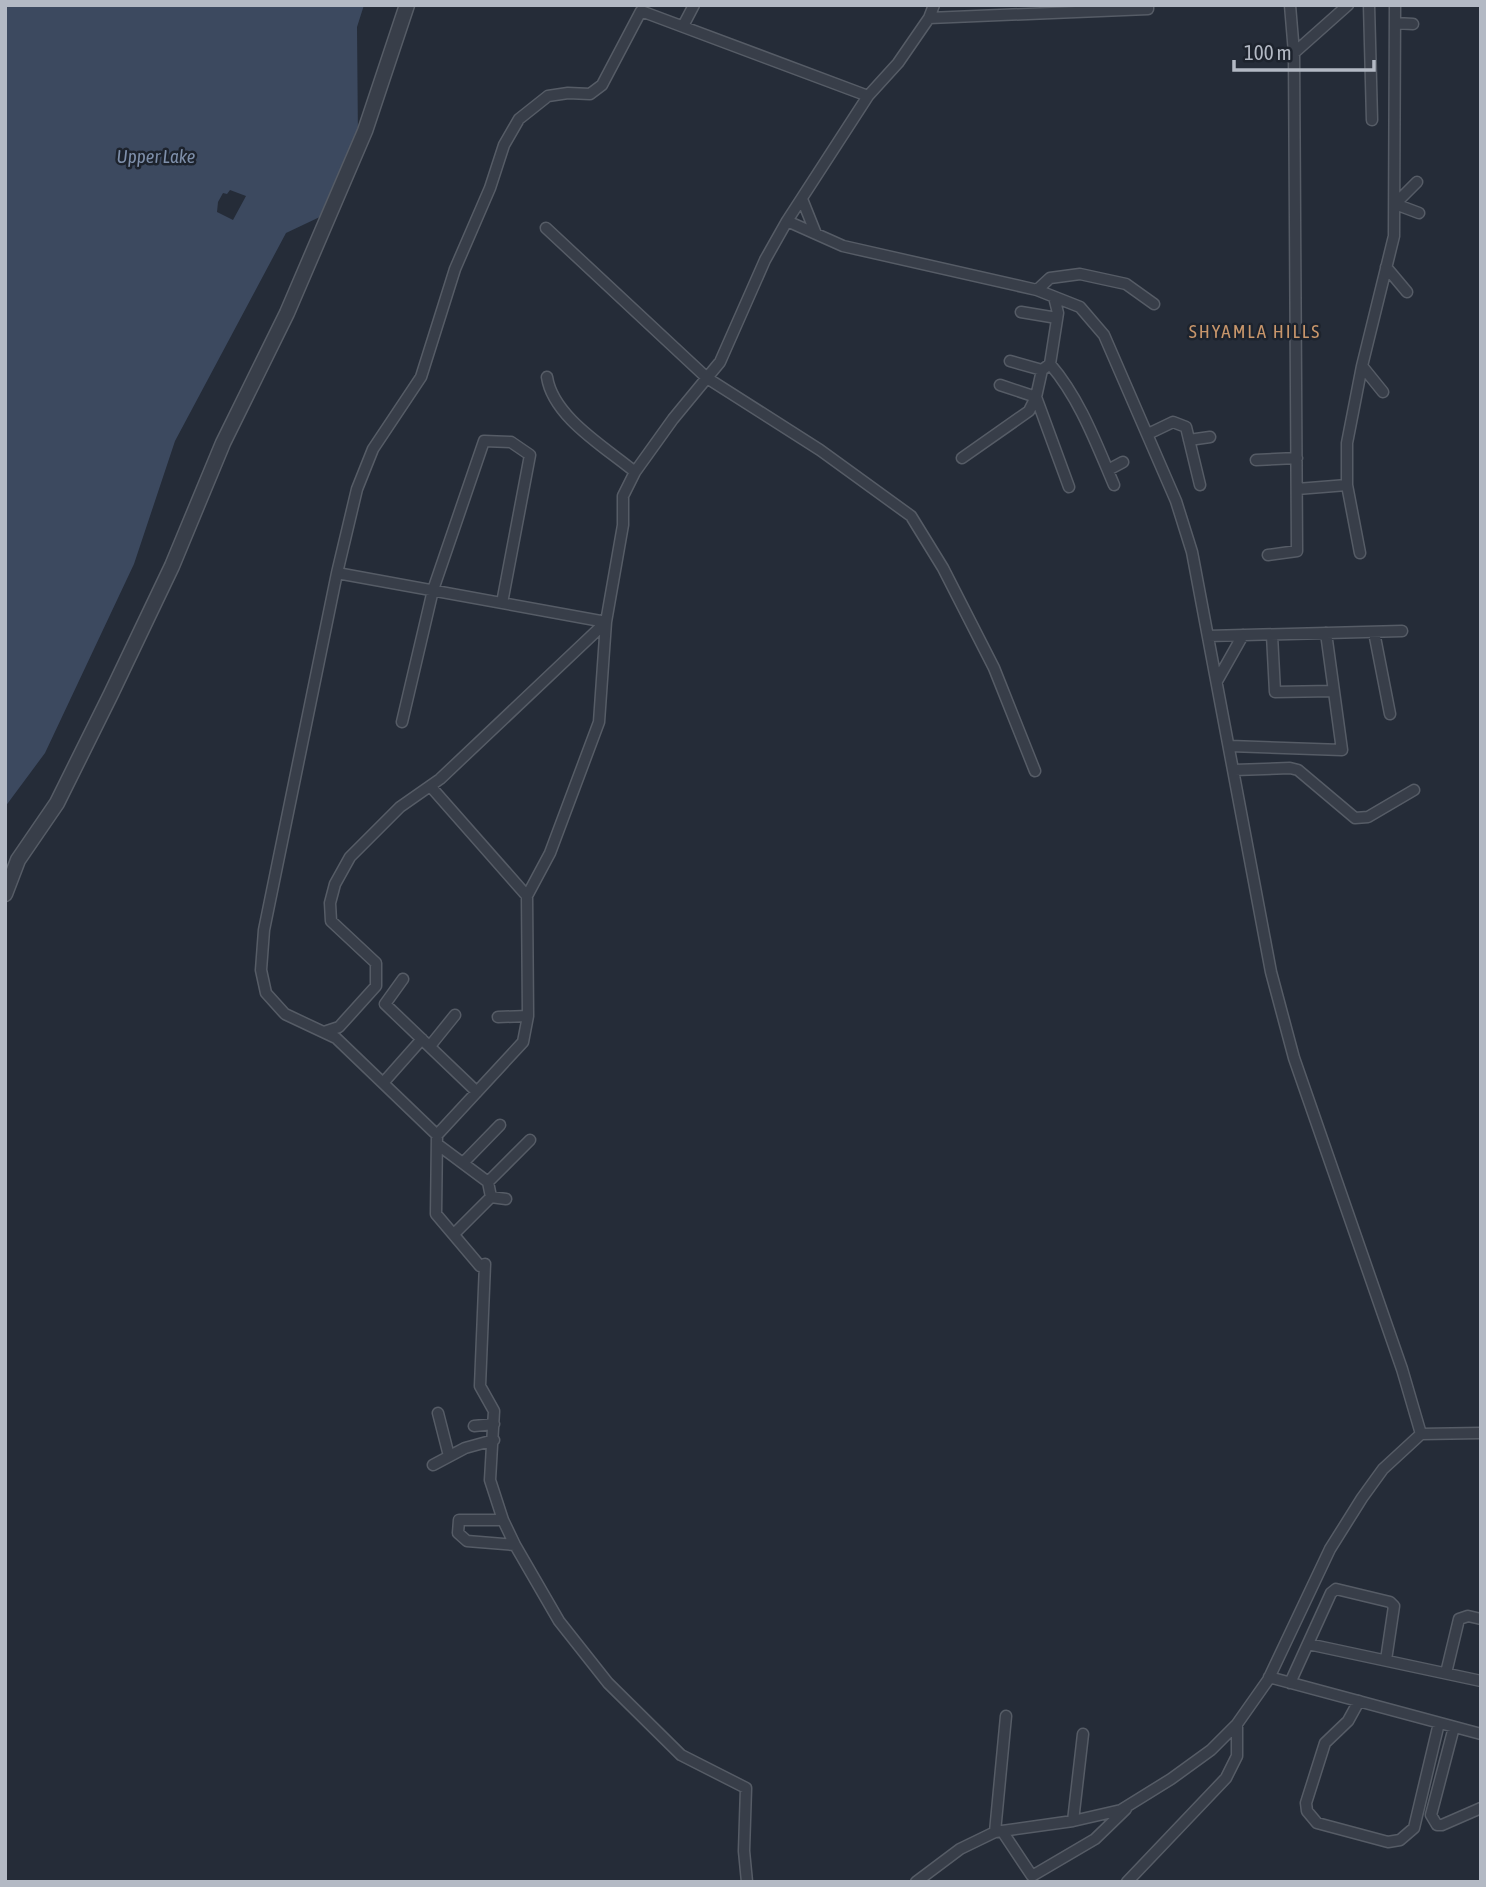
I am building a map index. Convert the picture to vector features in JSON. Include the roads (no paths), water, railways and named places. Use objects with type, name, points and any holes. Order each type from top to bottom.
[{"type":"street","points":[[5,894],[18,860],[57,803],[111,694],[172,566],[223,443],[287,313],[365,131],[407,5]]},
{"type":"street","points":[[683,26],[694,5]]},
{"type":"street","points":[[747,1882],[744,1851],[746,1788],[681,1755],[608,1683],[559,1621],[503,1520],[490,1480],[494,1410],[480,1386],[485,1264],[481,1266],[436,1214],[437,1139],[523,1042],[528,1016],[527,896],[550,853],[599,722],[606,622],[623,525],[623,496],[635,472],[673,419],[720,362],[765,260],[787,221],[868,96],[898,63],[929,18],[934,5]]},
{"type":"street","points":[[929,18],[1148,9],[1148,5]]},
{"type":"street","points":[[1268,555],[1297,551],[1294,52],[1290,5]]},
{"type":"street","points":[[1294,52],[1348,5]]},
{"type":"street","points":[[1370,5],[1371,120]]},
{"type":"street","points":[[1360,553],[1347,485],[1347,443],[1362,366],[1394,236],[1395,5]]},
{"type":"street","points":[[491,1197],[488,1181],[437,1139],[336,1038],[285,1014],[267,993],[261,970],[264,930],[337,573],[357,489],[373,449],[421,377],[456,269],[490,188],[504,145],[519,119],[548,96],[590,94],[596,91],[602,85],[641,11],[868,96]]},
{"type":"street","points":[[1395,23],[1413,24]]},
{"type":"street","points":[[1395,204],[1418,182]]},
{"type":"street","points":[[802,199],[816,234]]},
{"type":"street","points":[[1395,204],[1419,213]]},
{"type":"street","points":[[787,221],[843,246],[1037,290],[1080,307],[1104,335],[1176,501],[1192,552],[1271,972],[1294,1058],[1402,1369],[1421,1434]]},
{"type":"street","points":[[546,228],[707,378],[820,450],[911,516],[943,568],[994,668],[1035,771]]},
{"type":"street","points":[[1386,267],[1407,292]]},
{"type":"street","points":[[1037,290],[1050,278],[1080,274],[1126,284],[1154,304]]},
{"type":"street","points":[[962,458],[1029,411],[1046,367],[1057,318],[1054,297]]},
{"type":"street","points":[[1021,312],[1057,318]]},
{"type":"street","points":[[1010,361],[1046,367],[1064,380],[1114,485]]},
{"type":"street","points":[[1362,366],[1383,392]]},
{"type":"street","points":[[547,376],[548,384],[563,413],[635,472]]},
{"type":"street","points":[[1000,385],[1035,397]]},
{"type":"street","points":[[1035,397],[1069,487]]},
{"type":"street","points":[[1148,433],[1173,422],[1186,427],[1200,485]]},
{"type":"street","points":[[1189,440],[1210,437]]},
{"type":"street","points":[[402,722],[433,590],[484,441],[511,442],[530,456],[502,603]]},
{"type":"street","points":[[1256,460],[1297,458]]},
{"type":"street","points":[[1108,470],[1122,462]]},
{"type":"street","points":[[1297,489],[1347,485]]},
{"type":"street","points":[[337,573],[606,622]]},
{"type":"street","points":[[324,1032],[339,1027],[376,986],[376,962],[331,921],[330,902],[335,884],[350,858],[400,807],[431,786],[606,622]]},
{"type":"street","points":[[1208,636],[1402,631]]},
{"type":"street","points":[[1374,632],[1390,713]]},
{"type":"street","points":[[1230,746],[1342,750],[1326,633]]},
{"type":"street","points":[[1217,681],[1243,635]]},
{"type":"street","points":[[1272,635],[1275,692],[1332,691]]},
{"type":"street","points":[[1234,770],[1298,770],[1355,818],[1368,817],[1414,790]]},
{"type":"street","points":[[431,786],[527,896]]},
{"type":"street","points":[[403,979],[385,1003],[477,1092]]},
{"type":"street","points":[[383,1083],[455,1015]]},
{"type":"street","points":[[498,1017],[528,1016]]},
{"type":"street","points":[[463,1163],[500,1125]]},
{"type":"street","points":[[488,1181],[530,1140]]},
{"type":"street","points":[[454,1234],[491,1197]]},
{"type":"street","points":[[491,1197],[506,1199]]},
{"type":"street","points":[[439,1413],[449,1456]]},
{"type":"street","points":[[474,1426],[494,1424]]},
{"type":"street","points":[[916,1882],[960,1849],[999,1831],[1073,1821],[1121,1810],[1211,1750],[1237,1724],[1269,1677],[1329,1549],[1383,1469],[1421,1434],[1481,1433]]},
{"type":"street","points":[[433,1465],[465,1448],[494,1440]]},
{"type":"street","points":[[503,1520],[459,1520],[458,1533],[467,1541],[515,1545]]},
{"type":"street","points":[[1290,1683],[1331,1593],[1336,1589],[1390,1602],[1394,1606],[1386,1660]]},
{"type":"street","points":[[1446,1673],[1460,1619],[1468,1616],[1481,1619]]},
{"type":"street","points":[[1308,1644],[1481,1681]]},
{"type":"street","points":[[1269,1677],[1481,1734]]},
{"type":"street","points":[[1359,1701],[1348,1721],[1325,1744],[1307,1803],[1307,1811],[1317,1823],[1388,1842],[1408,1836],[1414,1828],[1438,1723]]},
{"type":"street","points":[[1006,1716],[999,1831],[1032,1876],[1095,1839],[1131,1805]]},
{"type":"street","points":[[1127,1882],[1226,1778],[1237,1756],[1237,1724]]},
{"type":"street","points":[[1454,1727],[1431,1815],[1437,1825],[1442,1825],[1481,1808]]},
{"type":"street","points":[[1073,1821],[1083,1734]]},
{"type":"water","name":"Upper Lake","points":[[5,5],[364,5],[357,27],[358,140],[324,215],[286,233],[175,441],[134,564],[45,753],[5,807]]},
{"type":"district","name":"SHYAMLA HILLS","points":[[1255,331]]}]
